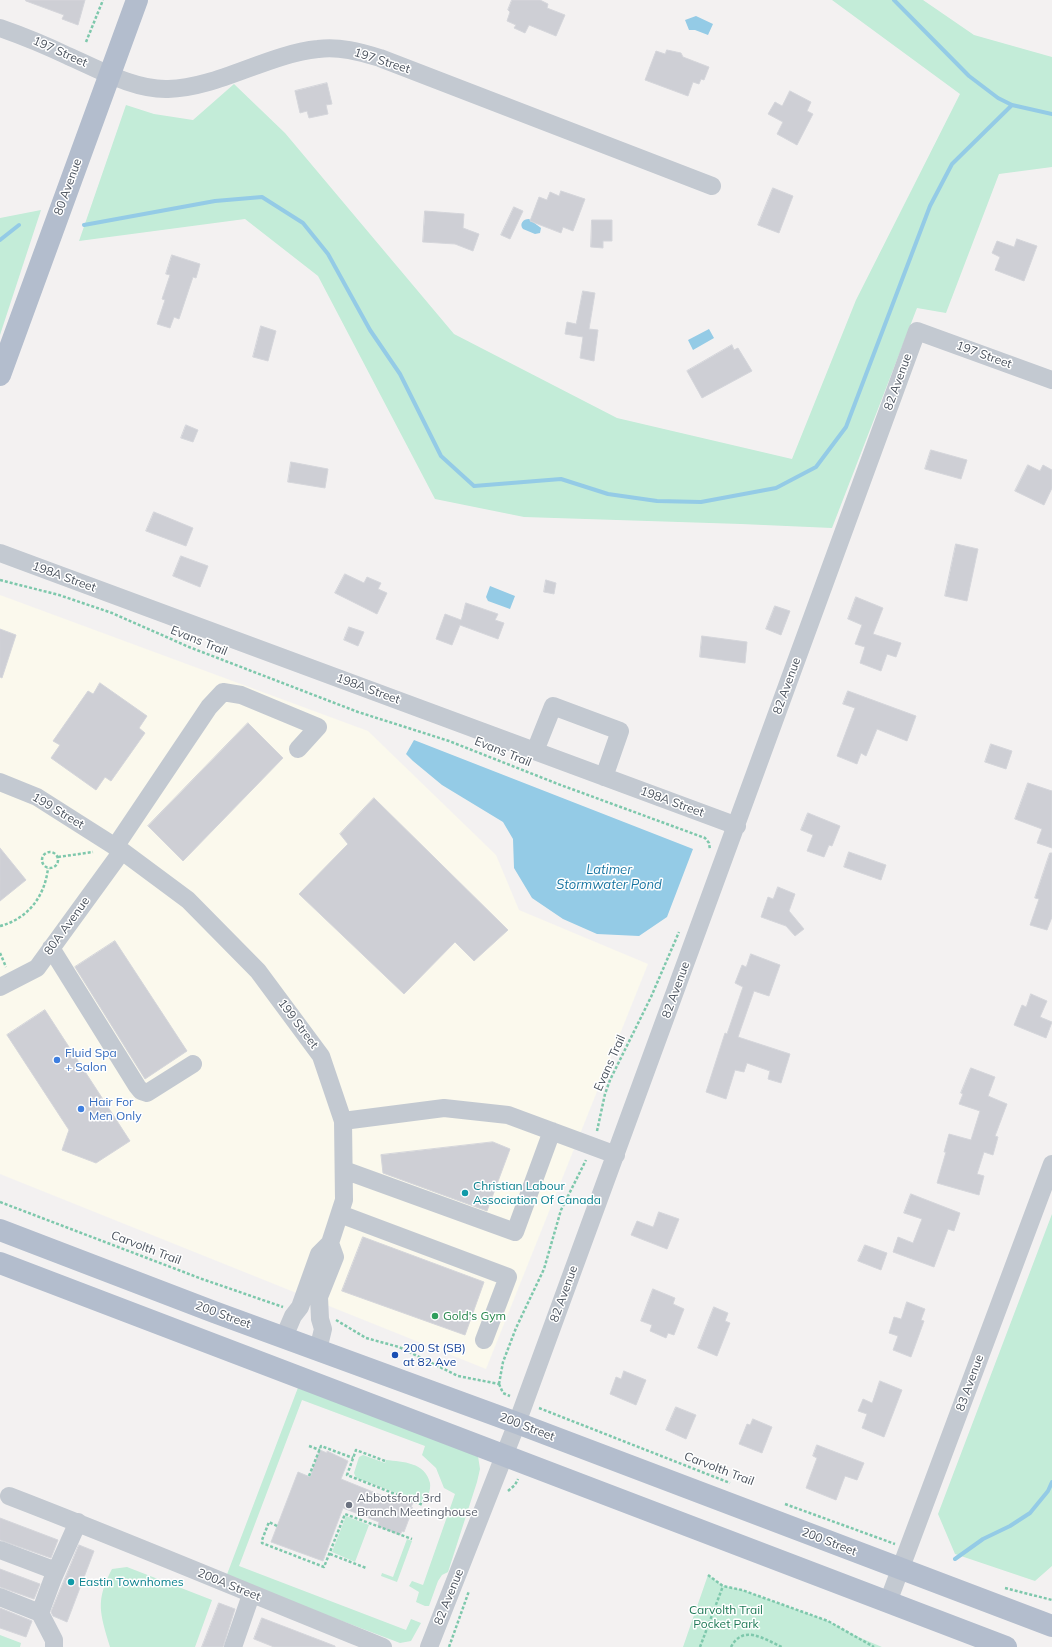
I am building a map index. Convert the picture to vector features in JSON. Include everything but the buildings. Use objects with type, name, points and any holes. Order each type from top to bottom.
[{"type":"main road","name":"80 Avenue","points":[[0,375],[137,0]]},
{"type":"main road","name":"200 Street","points":[[0,1230],[318,1350],[517,1423],[1052,1626]]},
{"type":"main road","points":[[0,1263],[1006,1647]]},
{"type":"street","name":"197 Street","points":[[0,28],[33,40],[110,75],[148,87],[167,89],[220,78],[266,62],[318,48],[346,50],[380,58],[712,186]]},
{"type":"street","name":"197 Street","points":[[917,331],[1052,380]]},
{"type":"street","name":"82 Avenue","points":[[429,1647],[517,1423],[737,826],[917,331]]},
{"type":"street","name":"198A Street","points":[[0,553],[737,826]]},
{"type":"street","name":"80A Avenue","points":[[0,987],[37,968],[112,849],[204,713],[222,692],[241,695],[318,726],[298,748]]},
{"type":"street","points":[[536,751],[554,706],[561,708],[620,731],[604,777]]},
{"type":"street","name":"199 Street","points":[[0,782],[36,797],[188,900],[258,971],[321,1056],[343,1121],[344,1200],[330,1243]]},
{"type":"street","points":[[51,948],[141,1091],[147,1092],[193,1064]]},
{"type":"street","points":[[343,1121],[444,1108],[508,1115],[616,1155]]},
{"type":"street","points":[[344,1170],[514,1232],[552,1131]]},
{"type":"street","name":"83 Avenue","points":[[888,1602],[1052,1164]]},
{"type":"street","points":[[340,1214],[511,1269],[484,1340]]},
{"type":"street","points":[[284,1337],[293,1316],[300,1307],[319,1254],[330,1243],[334,1257],[319,1297],[320,1319],[323,1328],[318,1350]]},
{"type":"street","name":"200A Street","points":[[9,1496],[78,1522],[251,1595],[383,1647]]},
{"type":"street","points":[[40,1612],[56,1571],[78,1522]]},
{"type":"street","points":[[0,1550],[56,1571]]},
{"type":"street","points":[[239,1645],[251,1595]]},
{"type":"street","points":[[0,1597],[40,1612],[54,1640],[54,1647]]},
{"type":"path","points":[[86,42],[103,0]]},
{"type":"path","name":"Evans Trail","points":[[0,580],[59,595],[112,613],[189,647],[336,703],[449,741],[558,784],[705,838],[710,843],[710,850],[707,857]]},
{"type":"path","points":[[0,926],[18,919],[32,907],[39,898],[45,886],[48,868],[43,862],[44,854],[52,852],[58,857],[112,849]]},
{"type":"path","points":[[48,868],[55,866],[58,862],[58,857]]},
{"type":"path","name":"Evans Trail","points":[[598,1127],[605,1094],[610,1080],[651,997],[680,928]]},
{"type":"path","points":[[0,952],[6,968]]},
{"type":"path","points":[[503,1393],[499,1384],[503,1362],[516,1328],[544,1269],[561,1210],[586,1161]]},
{"type":"path","name":"Carvolth Trail","points":[[0,1202],[202,1279],[282,1306],[285,1310]]},
{"type":"path","points":[[334,1319],[366,1338],[399,1347],[458,1376],[499,1384]]},
{"type":"path","name":"Carvolth Trail","points":[[546,1412],[733,1485]]},
{"type":"path","points":[[309,1446],[320,1450]]},
{"type":"path","points":[[309,1476],[321,1446],[353,1458]]},
{"type":"path","points":[[385,1461],[356,1450],[347,1475],[423,1505]]},
{"type":"path","points":[[784,1504],[887,1541]]},
{"type":"path","points":[[277,1526],[269,1522],[262,1543],[324,1568],[346,1514],[412,1539]]},
{"type":"path","points":[[330,1554],[366,1568]]},
{"type":"path","points":[[708,1575],[723,1586],[742,1590],[828,1621],[874,1647]]},
{"type":"path","points":[[700,1647],[723,1586]]},
{"type":"path","points":[[731,1647],[736,1638],[743,1634],[750,1634],[782,1647]]},
{"type":"shaded area","points":[[0,595],[368,731],[496,855],[519,910],[648,964],[486,1369],[0,1174]]},
{"type":"green space","points":[[832,0],[923,0],[974,35],[1052,57],[1052,167],[999,174],[946,313],[917,308],[832,528],[524,517],[435,499],[318,276],[245,219],[79,241],[126,105],[154,114],[193,120],[234,84],[285,133],[454,334],[617,418],[792,459],[856,300],[960,94]]},
{"type":"green space","points":[[41,210],[0,335],[0,218]]},
{"type":"green space","points":[[1052,1214],[1052,1566],[1035,1581],[955,1554],[938,1514]]},
{"type":"green space","points":[[299,1385],[478,1456],[480,1469],[477,1482],[448,1572],[442,1575],[438,1581],[429,1606],[425,1606],[416,1602],[419,1592],[409,1586],[412,1581],[423,1585],[455,1494],[444,1488],[436,1468],[422,1455],[425,1446],[302,1400],[239,1566],[406,1630],[411,1619],[421,1623],[411,1641],[400,1643],[226,1577]]},
{"type":"green space","points":[[363,1455],[385,1463],[386,1460],[412,1464],[418,1467],[427,1476],[430,1483],[427,1499],[424,1503],[356,1478],[354,1473],[359,1457]]},
{"type":"green space","points":[[346,1516],[369,1525],[355,1562],[332,1552]]},
{"type":"green space","points":[[407,1539],[412,1541],[397,1582],[381,1576],[382,1573],[393,1577]]},
{"type":"green space","points":[[127,1567],[212,1600],[195,1647],[110,1647],[102,1616],[101,1599],[103,1590],[112,1569]]},
{"type":"green space","name":"Carvolth Trail Pocket Park","points":[[708,1575],[723,1586],[742,1590],[828,1621],[856,1636],[882,1647],[683,1647]]},
{"type":"green space","points":[[0,1635],[21,1643],[20,1647],[0,1647]]},
{"type":"water","points":[[696,16],[713,24],[708,35],[695,30],[689,30],[685,20]]},
{"type":"water","points":[[529,219],[541,228],[540,233],[535,234],[523,229],[521,225],[522,222]]},
{"type":"water","points":[[709,329],[714,338],[693,350],[688,340]]},
{"type":"water","points":[[490,586],[515,596],[510,609],[488,601],[486,597]]},
{"type":"water","name":"Latimer Stormwater Pond","points":[[414,740],[693,849],[667,917],[639,936],[597,934],[563,919],[532,898],[514,868],[513,839],[503,822],[442,785],[413,761],[406,754]]},
{"type":"waterway","points":[[894,0],[969,76],[998,98],[1012,105],[1052,114]]},
{"type":"waterway","points":[[84,225],[215,201],[262,197],[303,223],[328,254],[370,330],[400,374],[441,456],[474,486],[561,479],[608,494],[657,501],[701,502],[776,488],[816,467],[846,427],[930,206],[952,164],[1012,105]]},
{"type":"waterway","points":[[0,240],[19,225]]},
{"type":"waterway","points":[[955,1559],[983,1539],[1010,1526],[1030,1513],[1048,1491],[1052,1482]]},
{"type":"place","name":"Fluid Spa + Salon","points":[[57,1060]]},
{"type":"place","name":"Hair For Men Only","points":[[81,1109]]},
{"type":"place","name":"Christian Labour Association Of Canada","points":[[465,1193]]},
{"type":"place","name":"Gold's Gym","points":[[435,1316]]},
{"type":"place","name":"200 St (SB) at 82 Ave","points":[[395,1355]]},
{"type":"place","name":"Abbotsford 3rd Branch Meetinghouse","points":[[349,1505]]},
{"type":"place","name":"Eastin Townhomes","points":[[71,1582]]}]
